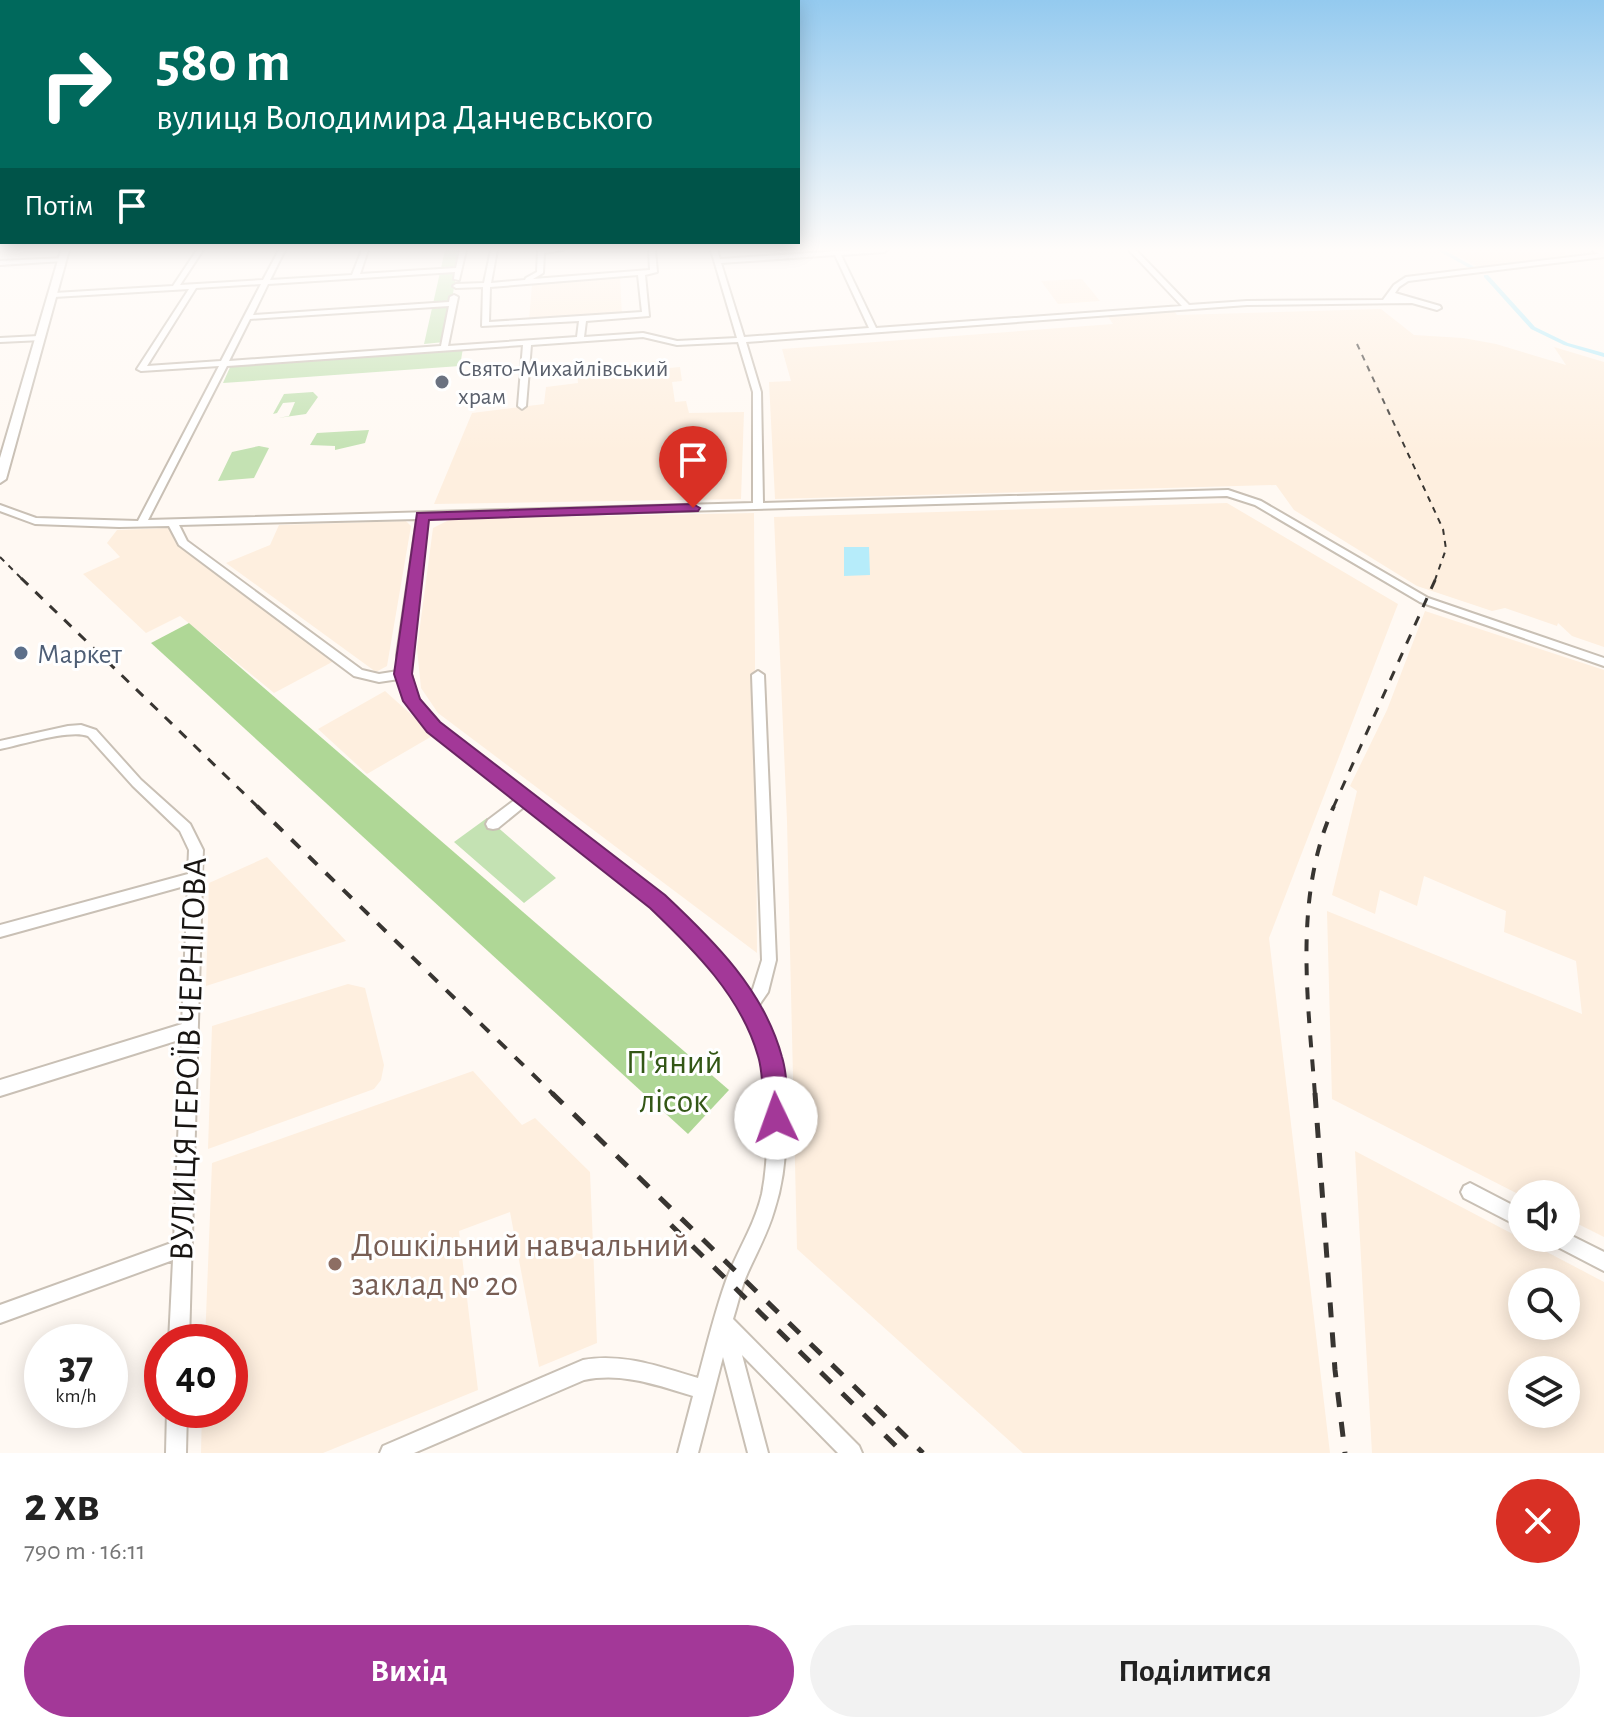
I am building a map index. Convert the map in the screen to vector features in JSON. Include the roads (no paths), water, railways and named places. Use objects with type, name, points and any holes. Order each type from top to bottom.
[{"type":"main road","points":[[0,479],[46,318]]},
{"type":"street","points":[[174,318],[141,369],[643,335],[677,343],[1033,318]]},
{"type":"street","points":[[142,523],[248,318]]},
{"type":"street","points":[[444,349],[450,318]]},
{"type":"street","points":[[485,318],[485,324],[598,318]]},
{"type":"street","points":[[734,318],[757,392],[758,507]]},
{"type":"street","points":[[868,318],[873,329]]},
{"type":"street","points":[[580,340],[583,319]]},
{"type":"street","points":[[0,340],[39,338]]},
{"type":"street","points":[[522,406],[527,343]]},
{"type":"street","points":[[0,508],[35,521],[142,523],[1236,494],[1258,503],[1424,600],[1604,662]]},
{"type":"street","points":[[422,516],[403,674],[406,689],[421,715],[674,917],[750,1005],[771,1058],[776,1118],[775,1157],[768,1204],[738,1275],[688,1453]]},
{"type":"street","points":[[172,522],[183,543],[358,673],[379,678],[403,674]]},
{"type":"street","points":[[750,1005],[760,992],[769,960],[758,675]]},
{"type":"street","name":"ВУЛИЦЯ ГЕРОЇВ ЧЕРНІГОВА","points":[[0,745],[81,729],[92,733],[137,783],[185,828],[196,850],[180,1324]]},
{"type":"street","points":[[493,824],[525,799]]},
{"type":"street","points":[[0,931],[197,877]]},
{"type":"street","points":[[0,1088],[190,1029]]},
{"type":"street","points":[[1470,1192],[1508,1212]]},
{"type":"street","points":[[0,1314],[182,1248]]},
{"type":"street","points":[[1580,1249],[1604,1262]]},
{"type":"street","points":[[724,1323],[758,1453]]},
{"type":"street","points":[[724,1323],[852,1453]]},
{"type":"street","points":[[390,1453],[600,1365],[617,1366],[706,1390]]},
{"type":"street","points":[[176,1453],[177,1428]]},
{"type":"water","points":[[844,547],[869,547],[870,575],[844,576]]},
{"type":"waterway","points":[[1524,318],[1533,328],[1566,344],[1604,355]]},
{"type":"railway","points":[[1357,344],[1443,529],[1446,549],[1435,580]]},
{"type":"railway","points":[[0,557],[21,578]]},
{"type":"railway","points":[[21,578],[259,808]]},
{"type":"railway","points":[[1333,808],[1436,578]]},
{"type":"railway","points":[[257,806],[554,1095]]},
{"type":"railway","points":[[1315,1095],[1307,986],[1308,912],[1321,840],[1334,806]]},
{"type":"railway","points":[[552,1093],[923,1453]]},
{"type":"railway","points":[[1315,1093],[1335,1370],[1345,1453]]},
{"type":"railway","points":[[671,1225],[903,1453]]},
{"type":"place","name":"Свято-Михайлівський храм","points":[[442,382]]},
{"type":"place","name":"Маркет","points":[[21,653]]},
{"type":"place","name":"Дошкільний навчальний заклад № 20","points":[[335,1264]]},
{"type":"park label","name":"П'яний лісок","points":[[674,1080]]}]
